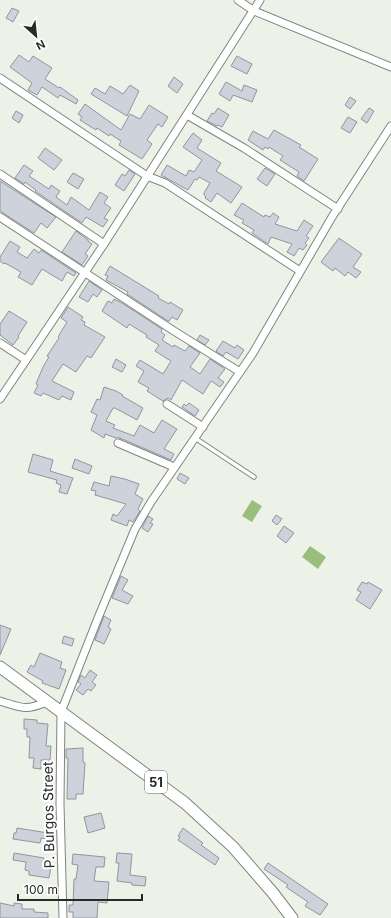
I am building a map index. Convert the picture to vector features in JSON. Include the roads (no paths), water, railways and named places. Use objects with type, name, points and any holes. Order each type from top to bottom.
[{"type":"highway","name":"51","points":[[0,668],[185,803],[233,847],[273,893],[292,918]]},
{"type":"street","points":[[238,0],[254,11],[391,67]]},
{"type":"street","points":[[0,399],[104,244],[260,0]]},
{"type":"street","points":[[0,78],[147,176],[164,183],[300,271]]},
{"type":"street","points":[[187,115],[244,148],[338,209]]},
{"type":"street","name":"P. Burgos Street","points":[[63,918],[60,804],[62,712],[98,618],[135,529],[151,502],[253,353],[300,271],[391,126]]},
{"type":"street","points":[[0,174],[104,244]]},
{"type":"street","points":[[0,217],[174,331],[240,372]]},
{"type":"street","points":[[0,343],[26,360]]},
{"type":"street","points":[[167,404],[203,427]]},
{"type":"street","points":[[118,443],[174,468]]},
{"type":"street","points":[[0,701],[25,709],[33,708],[47,702]]},
{"type":"lane","points":[[195,438],[254,477]]}]
